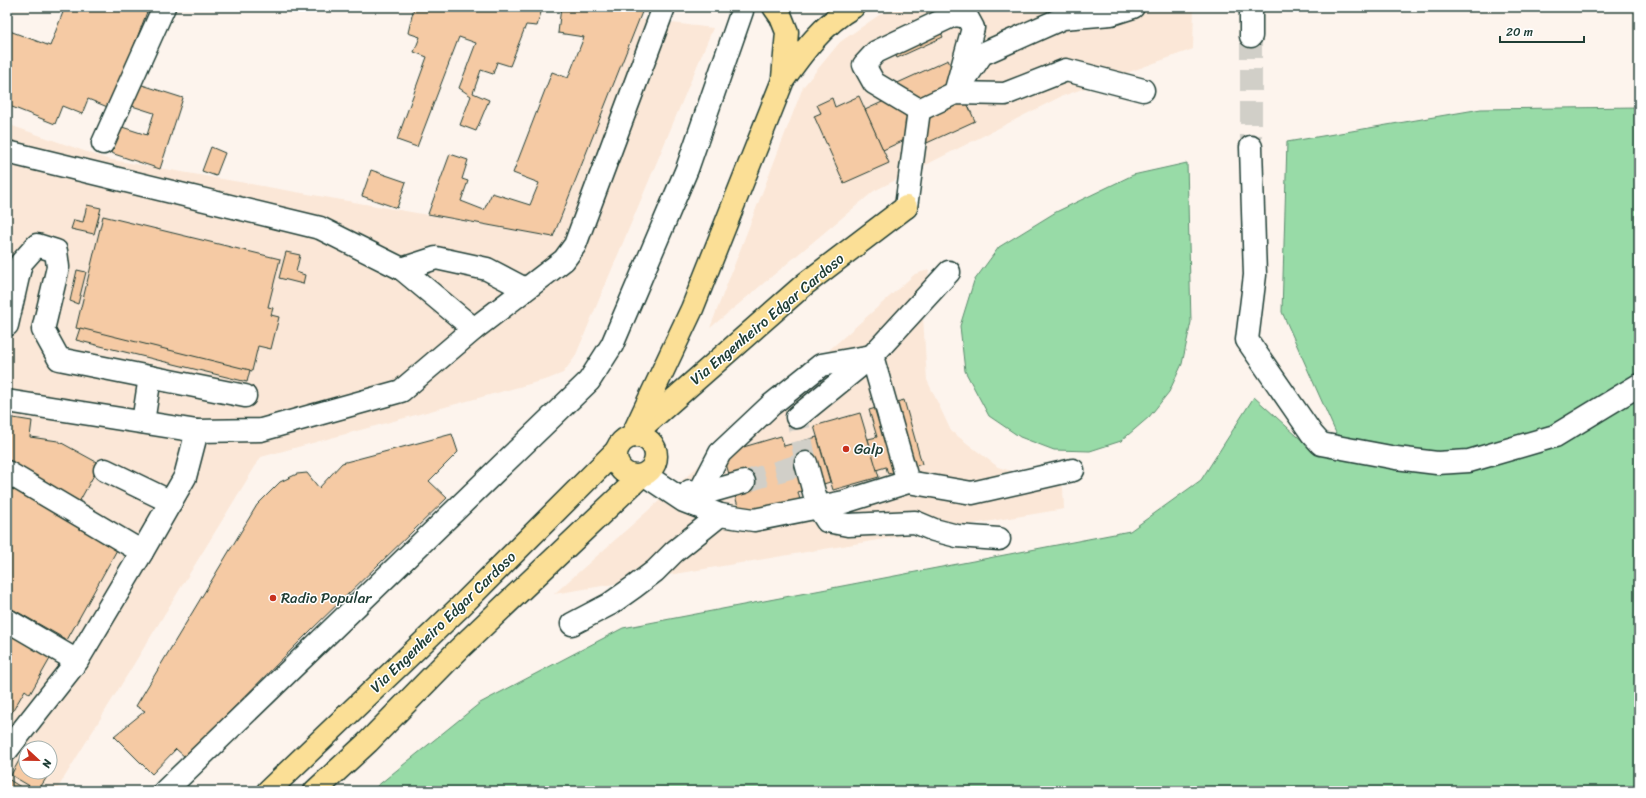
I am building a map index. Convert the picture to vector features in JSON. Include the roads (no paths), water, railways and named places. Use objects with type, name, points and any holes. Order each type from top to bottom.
[{"type":"main road","points":[[774,7],[781,17],[787,32],[783,80]]},
{"type":"main road","points":[[632,436],[646,438],[652,442],[656,448],[656,462],[646,474],[633,477],[621,470],[617,464],[616,452],[620,444],[632,436],[698,295],[783,80],[806,47],[842,13],[852,7]]},
{"type":"main road","name":"Via Engenheiro Edgar Cardoso","points":[[632,436],[805,284],[906,207]]},
{"type":"main road","name":"Via Engenheiro Edgar Cardoso","points":[[268,791],[460,607],[616,452]]},
{"type":"main road","name":"Via Engenheiro Edgar Cardoso","points":[[315,791],[368,742],[459,649],[574,539],[646,474]]},
{"type":"street","points":[[103,143],[164,7]]},
{"type":"street","points":[[7,400],[197,431],[261,430],[401,392],[474,329],[564,260],[575,245],[664,7]]},
{"type":"street","points":[[165,791],[589,381],[612,345],[687,169],[742,11],[742,7]]},
{"type":"street","points":[[955,94],[982,54],[1063,18],[1111,14],[1133,7]]},
{"type":"street","points":[[1251,7],[1251,36]]},
{"type":"street","points":[[919,110],[874,83],[864,64],[876,52],[954,15],[967,18],[974,28],[955,94]]},
{"type":"street","points":[[919,110],[955,94],[1005,94],[1066,70],[1143,90]]},
{"type":"street","points":[[906,207],[919,110]]},
{"type":"street","points":[[1252,147],[1255,275],[1247,340],[1312,434],[1321,444],[1396,458],[1430,462],[1469,461],[1556,436],[1639,384]]},
{"type":"street","points":[[7,152],[320,228],[402,269],[474,329]]},
{"type":"street","points":[[7,325],[21,262],[37,245],[56,251],[58,267],[43,330],[59,359],[245,396]]},
{"type":"street","points":[[402,269],[436,258],[487,269],[525,290]]},
{"type":"street","points":[[797,418],[872,356],[949,272]]},
{"type":"street","points":[[872,356],[908,482]]},
{"type":"street","points":[[698,495],[720,453],[777,400],[821,365],[872,356]]},
{"type":"street","points":[[143,422],[150,377]]},
{"type":"street","points":[[7,750],[77,661],[142,552],[185,477],[197,431]]},
{"type":"street","points":[[806,463],[818,507],[827,521],[848,525],[915,522],[934,530],[957,536],[999,538]]},
{"type":"street","points":[[105,470],[171,502]]},
{"type":"street","points":[[646,474],[684,501],[720,515],[754,520],[844,502],[908,482],[972,493],[1073,470]]},
{"type":"street","points":[[7,472],[142,552]]},
{"type":"street","points":[[646,474],[698,495],[744,482]]},
{"type":"street","points":[[572,624],[610,604],[628,591],[655,571],[674,552],[720,515]]},
{"type":"street","points":[[7,620],[77,661]]},
{"type":"tunnel","points":[[1251,36],[1251,147]]},
{"type":"tunnel","points":[[744,482],[806,463],[797,417]]},
{"type":"place","name":"Galp","points":[[846,449]]},
{"type":"place","name":"Radio Popular","points":[[273,598]]}]
